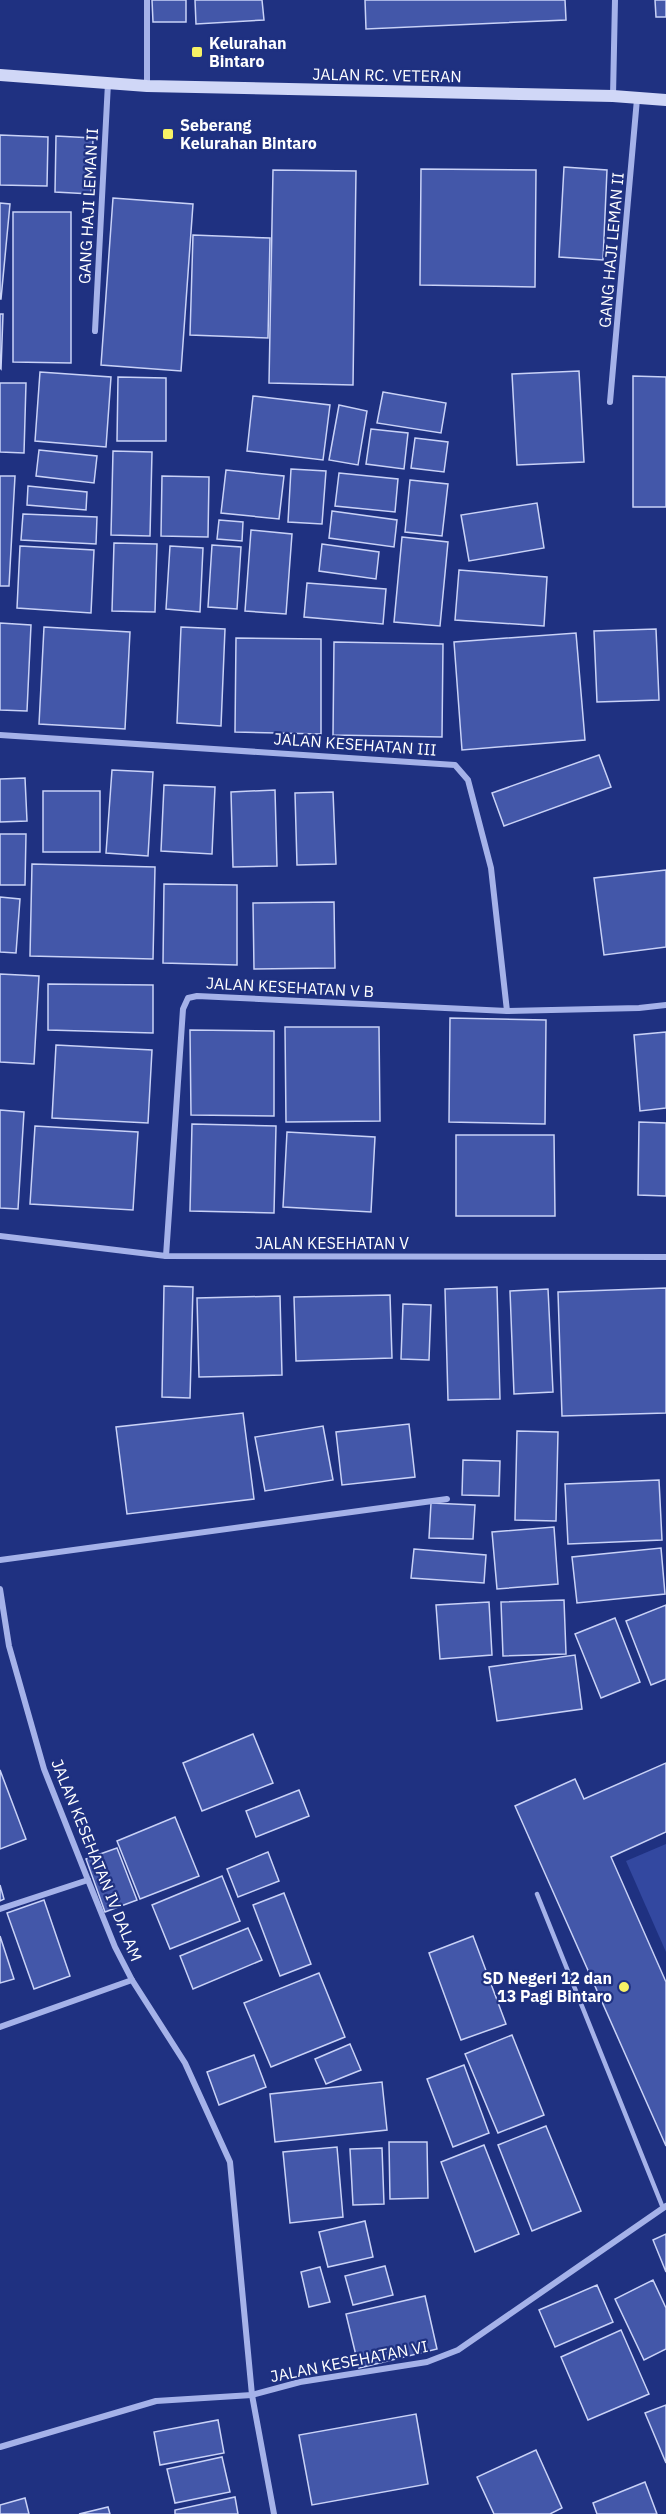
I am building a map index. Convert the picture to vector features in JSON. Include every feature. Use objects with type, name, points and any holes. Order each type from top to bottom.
[{"type":"main road","name":"JALAN RC. VETERAN","points":[[0,75],[147,86],[613,96],[666,100]]},
{"type":"street","points":[[147,0],[147,86]]},
{"type":"street","points":[[613,96],[615,0]]},
{"type":"street","name":"GANG HAJI LEMAN II","points":[[95,332],[108,83]]},
{"type":"street","name":"GANG HAJI LEMAN II","points":[[610,402],[637,99]]},
{"type":"street","name":"JALAN KESEHATAN III","points":[[0,735],[455,765],[468,780],[471,788],[491,868],[507,1011]]},
{"type":"street","name":"JALAN KESEHATAN V B","points":[[166,1256],[183,1008],[188,998],[197,996],[507,1011]]},
{"type":"street","points":[[507,1011],[639,1008],[666,1005]]},
{"type":"street","name":"JALAN KESEHATAN V","points":[[0,1236],[166,1256],[666,1257]]},
{"type":"street","points":[[0,1560],[447,1499]]},
{"type":"street","name":"JALAN KESEHATAN IV DALAM","points":[[0,1589],[9,1646],[44,1770],[88,1880],[115,1947],[132,1980],[185,2062],[230,2162],[252,2395],[274,2514]]},
{"type":"street","points":[[0,1909],[88,1880]]},
{"type":"street","points":[[0,2027],[132,1980]]},
{"type":"street","name":"JALAN KESEHATAN VI","points":[[0,2447],[156,2402],[252,2395],[300,2382],[427,2362],[458,2350],[665,2207]]},
{"type":"lane","points":[[537,1894],[665,2207]]},
{"type":"shaded area","points":[[666,1844],[666,1952],[626,1861]]},
{"type":"building","points":[[152,0],[186,0],[186,22],[153,22]]},
{"type":"building","points":[[195,0],[262,0],[264,20],[196,24]]},
{"type":"building","points":[[365,0],[565,0],[566,20],[366,29]]},
{"type":"building","points":[[655,0],[666,0],[666,17],[656,17]]},
{"type":"building","points":[[0,135],[48,137],[47,186],[0,185]]},
{"type":"building","points":[[56,136],[93,138],[91,194],[55,192]]},
{"type":"building","points":[[564,167],[607,170],[603,260],[559,257]]},
{"type":"building","points":[[421,169],[536,170],[535,287],[420,285]]},
{"type":"building","points":[[273,170],[356,171],[353,385],[269,383]]},
{"type":"building","points":[[113,198],[193,204],[181,371],[101,365]]},
{"type":"building","points":[[0,203],[10,204],[1,299],[0,299]]},
{"type":"building","points":[[13,212],[71,212],[71,363],[13,362]]},
{"type":"building","points":[[193,235],[270,238],[268,338],[190,335]]},
{"type":"building","points":[[0,314],[3,314],[1,369],[0,368]]},
{"type":"building","points":[[579,371],[584,462],[517,465],[512,374]]},
{"type":"building","points":[[40,372],[111,377],[106,447],[35,441]]},
{"type":"building","points":[[633,376],[666,377],[666,507],[633,507]]},
{"type":"building","points":[[118,377],[166,378],[166,441],[117,441]]},
{"type":"building","points":[[0,383],[26,383],[24,453],[0,452]]},
{"type":"building","points":[[383,392],[446,403],[441,433],[377,423]]},
{"type":"building","points":[[253,396],[330,405],[323,460],[247,451]]},
{"type":"building","points":[[339,405],[367,411],[358,465],[329,460]]},
{"type":"building","points":[[371,429],[408,433],[404,469],[366,464]]},
{"type":"building","points":[[415,438],[448,442],[444,472],[411,468]]},
{"type":"building","points":[[39,450],[97,456],[94,483],[36,476]]},
{"type":"building","points":[[113,451],[152,452],[150,536],[111,535]]},
{"type":"building","points":[[291,469],[326,471],[322,524],[288,522]]},
{"type":"building","points":[[226,470],[284,476],[279,519],[221,513]]},
{"type":"building","points":[[339,473],[398,479],[395,512],[335,506]]},
{"type":"building","points":[[0,476],[15,476],[9,586],[0,586]]},
{"type":"building","points":[[162,476],[209,477],[208,537],[161,536]]},
{"type":"building","points":[[410,480],[448,484],[442,536],[405,532]]},
{"type":"building","points":[[28,486],[87,492],[86,510],[27,505]]},
{"type":"building","points":[[537,503],[544,548],[469,561],[461,515]]},
{"type":"building","points":[[332,511],[397,520],[394,547],[329,538]]},
{"type":"building","points":[[23,514],[97,517],[96,544],[21,540]]},
{"type":"building","points":[[219,520],[243,522],[242,541],[217,539]]},
{"type":"building","points":[[251,530],[292,534],[286,614],[245,611]]},
{"type":"building","points":[[402,537],[448,542],[440,626],[394,622]]},
{"type":"building","points":[[114,543],[157,544],[155,612],[112,611]]},
{"type":"building","points":[[322,544],[379,552],[376,579],[319,571]]},
{"type":"building","points":[[212,545],[241,547],[237,609],[208,607]]},
{"type":"building","points":[[20,546],[94,550],[91,613],[17,608]]},
{"type":"building","points":[[170,546],[203,548],[200,612],[166,609]]},
{"type":"building","points":[[459,570],[547,577],[544,626],[455,620]]},
{"type":"building","points":[[307,583],[386,589],[383,624],[304,617]]},
{"type":"building","points":[[0,623],[31,625],[27,711],[0,710]]},
{"type":"building","points":[[44,627],[130,632],[125,729],[39,724]]},
{"type":"building","points":[[181,627],[225,629],[221,726],[177,723]]},
{"type":"building","points":[[656,629],[659,700],[597,702],[594,631]]},
{"type":"building","points":[[576,633],[585,740],[462,750],[454,642]]},
{"type":"building","points":[[236,638],[321,639],[321,734],[235,732]]},
{"type":"building","points":[[334,642],[443,644],[442,737],[333,735]]},
{"type":"building","points":[[599,755],[611,787],[504,826],[492,793]]},
{"type":"building","points":[[112,770],[153,772],[148,856],[106,853]]},
{"type":"building","points":[[25,778],[27,821],[0,822],[0,779]]},
{"type":"building","points":[[164,785],[215,787],[212,854],[161,851]]},
{"type":"building","points":[[275,790],[277,866],[233,867],[231,792]]},
{"type":"building","points":[[43,791],[100,791],[100,852],[43,852]]},
{"type":"building","points":[[333,792],[336,864],[297,865],[295,793]]},
{"type":"building","points":[[0,834],[26,834],[25,885],[0,885]]},
{"type":"building","points":[[32,864],[155,867],[153,959],[30,956]]},
{"type":"building","points":[[666,870],[666,947],[604,955],[594,878]]},
{"type":"building","points":[[164,884],[237,885],[237,965],[163,963]]},
{"type":"building","points":[[0,897],[20,899],[16,953],[0,952]]},
{"type":"building","points":[[334,902],[335,968],[254,969],[253,903]]},
{"type":"building","points":[[0,974],[39,976],[34,1064],[0,1062]]},
{"type":"building","points":[[48,984],[153,985],[153,1033],[48,1030]]},
{"type":"building","points":[[450,1018],[546,1020],[545,1124],[449,1122]]},
{"type":"building","points":[[285,1027],[379,1027],[380,1121],[286,1122]]},
{"type":"building","points":[[190,1030],[274,1031],[274,1116],[191,1115]]},
{"type":"building","points":[[666,1032],[666,1108],[640,1111],[634,1035]]},
{"type":"building","points":[[56,1045],[152,1050],[148,1123],[52,1118]]},
{"type":"building","points":[[0,1110],[24,1112],[18,1209],[0,1208]]},
{"type":"building","points":[[639,1122],[666,1123],[666,1196],[638,1195]]},
{"type":"building","points":[[192,1124],[276,1126],[274,1213],[190,1211]]},
{"type":"building","points":[[35,1126],[138,1132],[133,1210],[30,1204]]},
{"type":"building","points":[[287,1132],[375,1137],[371,1212],[283,1207]]},
{"type":"building","points":[[456,1135],[554,1135],[555,1216],[456,1216]]},
{"type":"building","points":[[164,1286],[193,1287],[190,1398],[162,1397]]},
{"type":"building","points":[[497,1287],[500,1399],[448,1400],[445,1289]]},
{"type":"building","points":[[666,1288],[666,1413],[562,1416],[558,1292]]},
{"type":"building","points":[[548,1289],[553,1392],[514,1394],[510,1291]]},
{"type":"building","points":[[390,1295],[392,1358],[296,1361],[294,1297]]},
{"type":"building","points":[[280,1296],[282,1375],[199,1377],[197,1298]]},
{"type":"building","points":[[403,1304],[431,1305],[429,1360],[401,1359]]},
{"type":"building","points":[[243,1413],[254,1499],[127,1514],[116,1427]]},
{"type":"building","points":[[409,1424],[415,1477],[342,1485],[336,1432]]},
{"type":"building","points":[[323,1426],[333,1480],[265,1491],[255,1437]]},
{"type":"building","points":[[517,1431],[558,1432],[556,1521],[515,1520]]},
{"type":"building","points":[[463,1460],[500,1461],[499,1496],[462,1495]]},
{"type":"building","points":[[659,1480],[662,1540],[568,1544],[565,1484]]},
{"type":"building","points":[[431,1503],[475,1505],[473,1539],[429,1538]]},
{"type":"building","points":[[554,1527],[558,1584],[497,1589],[492,1532]]},
{"type":"building","points":[[661,1548],[665,1594],[577,1603],[572,1557]]},
{"type":"building","points":[[414,1549],[486,1555],[484,1583],[411,1578]]},
{"type":"building","points":[[564,1600],[566,1654],[503,1656],[501,1602]]},
{"type":"building","points":[[489,1602],[492,1655],[440,1659],[436,1605]]},
{"type":"building","points":[[666,1605],[666,1679],[651,1685],[626,1621]]},
{"type":"building","points":[[615,1618],[640,1682],[601,1698],[575,1634]]},
{"type":"building","points":[[575,1655],[582,1709],[497,1721],[489,1667]]},
{"type":"building","points":[[253,1734],[273,1783],[202,1811],[183,1763]]},
{"type":"building","name":"SD Negeri 12 dan 13 Pagi Bintaro","points":[[666,1763],[666,1832],[611,1857],[666,1982],[666,2146],[515,1806],[575,1779],[584,1799]]},
{"type":"building","points":[[0,1770],[26,1839],[0,1849]]},
{"type":"building","points":[[299,1790],[309,1816],[256,1837],[246,1811]]},
{"type":"building","points":[[175,1817],[199,1876],[140,1899],[117,1841]]},
{"type":"building","points":[[117,1848],[137,1900],[105,1912],[86,1859]]},
{"type":"building","points":[[268,1852],[279,1881],[238,1897],[227,1869]]},
{"type":"building","points":[[222,1876],[240,1921],[170,1949],[152,1905]]},
{"type":"building","points":[[0,1885],[4,1899],[0,1901]]},
{"type":"building","points":[[284,1893],[311,1964],[280,1976],[253,1905]]},
{"type":"building","points":[[44,1900],[70,1976],[34,1989],[7,1913]]},
{"type":"building","points":[[248,1928],[262,1960],[193,1989],[180,1956]]},
{"type":"building","points":[[0,1936],[14,1979],[0,1983]]},
{"type":"building","points":[[473,1936],[506,2024],[461,2040],[429,1953]]},
{"type":"building","points":[[319,1973],[345,2037],[271,2067],[244,2003]]},
{"type":"building","points":[[512,2035],[544,2115],[498,2133],[465,2054]]},
{"type":"building","points":[[350,2044],[361,2070],[326,2084],[315,2059]]},
{"type":"building","points":[[254,2055],[266,2087],[219,2105],[207,2072]]},
{"type":"building","points":[[464,2065],[489,2133],[453,2147],[427,2079]]},
{"type":"building","points":[[382,2082],[387,2130],[275,2142],[270,2094]]},
{"type":"building","points":[[546,2126],[581,2211],[532,2231],[498,2145]]},
{"type":"building","points":[[389,2142],[427,2142],[428,2198],[390,2199]]},
{"type":"building","points":[[484,2145],[519,2234],[475,2252],[441,2162]]},
{"type":"building","points":[[337,2147],[343,2217],[290,2223],[283,2152]]},
{"type":"building","points":[[382,2148],[384,2204],[353,2205],[350,2149]]},
{"type":"building","points":[[365,2221],[373,2257],[328,2267],[319,2232]]},
{"type":"building","points":[[666,2234],[666,2272],[653,2240]]},
{"type":"building","points":[[385,2266],[393,2295],[353,2305],[345,2276]]},
{"type":"building","points":[[320,2267],[330,2302],[309,2307],[301,2272]]},
{"type":"building","points":[[653,2280],[666,2308],[666,2349],[644,2360],[615,2299]]},
{"type":"building","points":[[597,2285],[613,2322],[555,2347],[539,2310]]},
{"type":"building","points":[[425,2296],[437,2349],[359,2368],[346,2314]]},
{"type":"building","points":[[621,2330],[649,2394],[588,2420],[561,2357]]},
{"type":"building","points":[[666,2405],[666,2463],[645,2413]]},
{"type":"building","points":[[416,2414],[428,2484],[312,2505],[299,2435]]},
{"type":"building","points":[[218,2420],[224,2453],[160,2465],[154,2432]]},
{"type":"building","points":[[536,2450],[562,2508],[550,2514],[494,2514],[477,2477]]},
{"type":"building","points":[[222,2457],[230,2492],[175,2503],[167,2469]]},
{"type":"building","points":[[645,2482],[657,2514],[597,2514],[593,2503]]},
{"type":"building","points":[[235,2497],[238,2514],[175,2514],[175,2510]]},
{"type":"building","points":[[25,2498],[29,2514],[0,2514],[0,2505]]},
{"type":"building","points":[[108,2507],[110,2514],[79,2514]]},
{"type":"place","name":"Kelurahan Bintaro","points":[[197,52]]},
{"type":"place","name":"Seberang Kelurahan Bintaro","points":[[168,134]]},
{"type":"place","name":"SD Negeri 12 dan 13 Pagi Bintaro","points":[[624,1987]]}]
